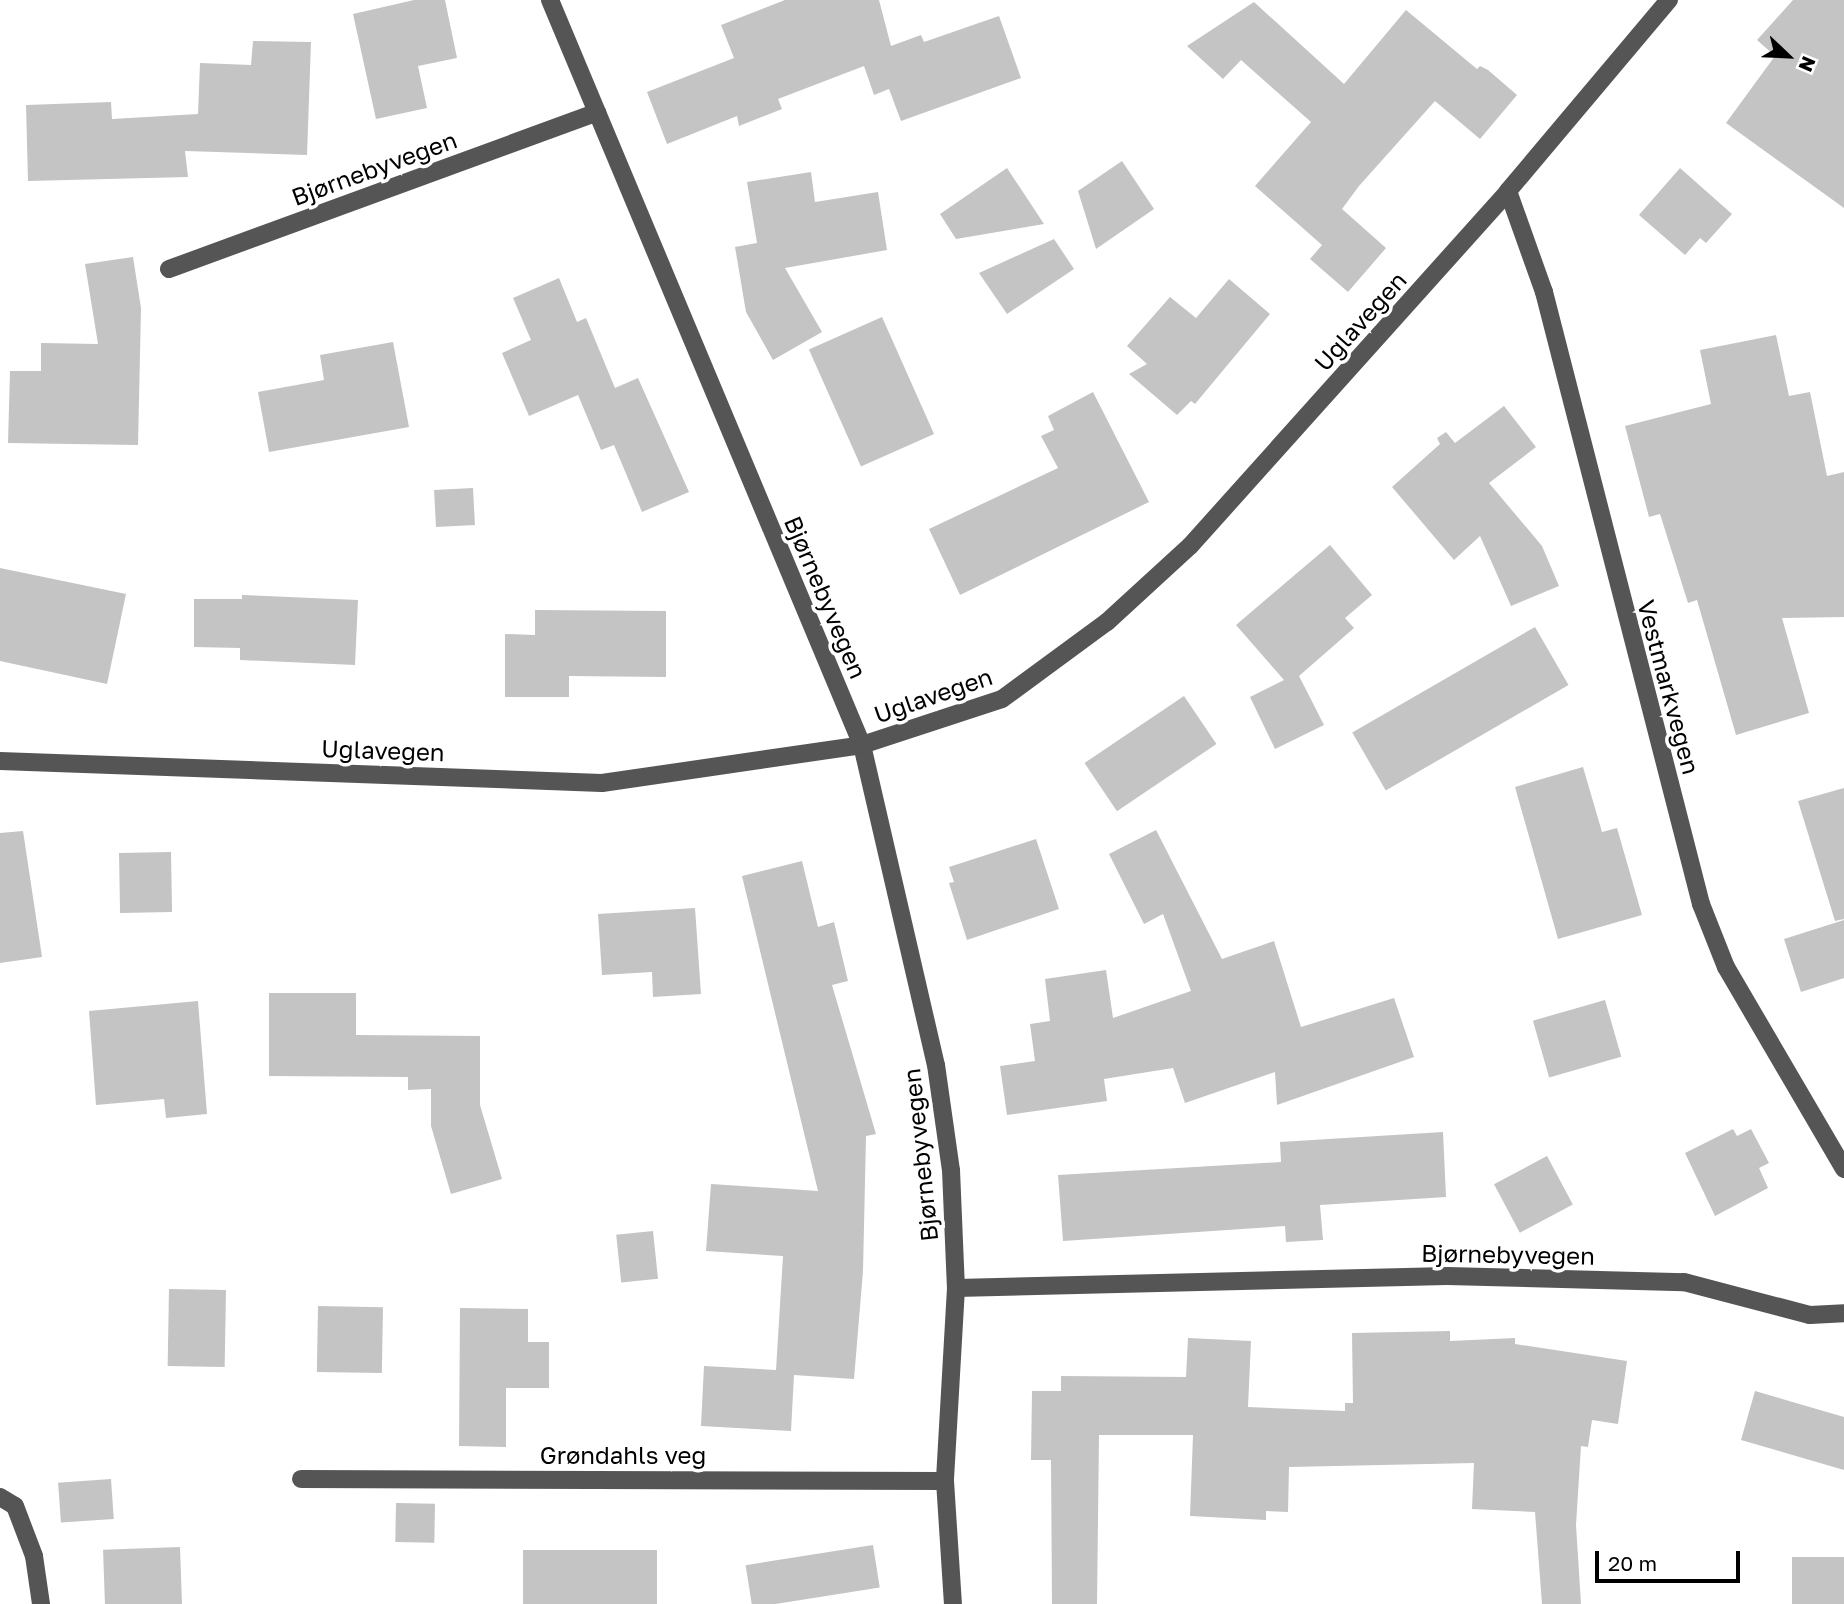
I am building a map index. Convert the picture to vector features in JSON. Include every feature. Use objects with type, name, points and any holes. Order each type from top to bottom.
[{"type":"street","name":"Bjørnebyvegen","points":[[550,0],[862,746],[936,1065],[951,1170],[956,1288],[945,1481],[953,1604]]},
{"type":"street","name":"Uglavegen","points":[[0,761],[602,783],[862,746],[1002,699],[1107,622],[1191,546],[1508,191],[1669,0]]},
{"type":"street","name":"Bjørnebyvegen","points":[[169,269],[597,112]]},
{"type":"street","name":"Vestmarkvegen","points":[[1508,191],[1544,292],[1701,904],[1726,967],[1844,1169]]},
{"type":"street","name":"Bjørnebyvegen","points":[[956,1288],[1447,1276],[1670,1281],[1810,1315],[1844,1314]]},
{"type":"street","name":"Grøndahls veg","points":[[300,1479],[945,1481]]},
{"type":"street","points":[[0,1497],[15,1506],[29,1543],[41,1604]]},
{"type":"building","points":[[414,0],[445,0],[457,58],[418,66],[427,108],[376,119],[353,14]]},
{"type":"building","points":[[785,0],[879,0],[891,46],[921,35],[924,42],[999,16],[1021,78],[901,121],[889,89],[874,95],[864,66],[778,99],[782,109],[739,126],[737,116],[667,144],[647,92],[734,58],[721,25]]},
{"type":"building","points":[[1793,0],[1844,0],[1844,208],[1726,123],[1775,56],[1757,40]]},
{"type":"building","points":[[1254,2],[1344,84],[1406,10],[1477,69],[1480,66],[1488,70],[1517,95],[1480,139],[1435,101],[1359,186],[1342,209],[1386,248],[1348,292],[1310,259],[1322,245],[1255,186],[1311,122],[1241,60],[1223,79],[1187,46]]},
{"type":"building","points":[[253,41],[311,42],[307,155],[185,151],[188,177],[28,181],[26,105],[111,102],[112,119],[198,114],[200,63],[251,65]]},
{"type":"building","points":[[1122,161],[1154,209],[1096,249],[1078,191]]},
{"type":"building","points":[[1007,168],[1044,224],[956,239],[940,214]]},
{"type":"building","points":[[1680,168],[1732,214],[1706,243],[1700,238],[1685,255],[1639,215]]},
{"type":"building","points":[[811,172],[815,202],[878,192],[887,250],[785,268],[822,332],[773,360],[746,312],[735,247],[757,243],[747,182]]},
{"type":"building","points":[[1054,239],[1074,269],[1007,314],[979,273]]},
{"type":"building","points":[[133,257],[141,308],[138,445],[8,443],[10,371],[41,371],[41,343],[98,344],[85,264]]},
{"type":"building","points":[[559,278],[577,322],[586,318],[615,388],[638,378],[689,492],[642,512],[614,445],[601,450],[578,395],[529,416],[502,353],[531,340],[513,298]]},
{"type":"building","points":[[1229,279],[1270,314],[1195,404],[1191,401],[1177,415],[1129,374],[1147,364],[1127,346],[1170,297],[1196,318]]},
{"type":"building","points":[[882,317],[934,434],[861,466],[809,350]]},
{"type":"building","points":[[1776,335],[1789,396],[1810,392],[1827,476],[1844,472],[1844,617],[1782,618],[1809,713],[1736,735],[1697,600],[1688,603],[1660,514],[1649,517],[1625,426],[1711,404],[1700,350]]},
{"type":"building","points":[[393,342],[409,427],[269,452],[258,392],[324,380],[320,355]]},
{"type":"building","points":[[1093,392],[1149,502],[960,595],[929,529],[1058,468],[1041,436],[1054,430],[1048,416]]},
{"type":"building","points":[[1504,406],[1536,447],[1489,483],[1542,546],[1559,586],[1511,606],[1480,536],[1454,560],[1392,487],[1440,444],[1437,438],[1446,432],[1455,443]]},
{"type":"building","points":[[473,488],[475,525],[436,527],[434,490]]},
{"type":"building","points":[[1330,545],[1372,595],[1345,618],[1354,628],[1299,676],[1324,725],[1275,749],[1250,697],[1284,680],[1236,625]]},
{"type":"building","points":[[0,568],[126,594],[107,684],[0,661]]},
{"type":"building","points":[[242,595],[358,600],[355,665],[240,660],[240,648],[194,647],[194,599],[242,599]]},
{"type":"building","points":[[535,610],[666,611],[666,677],[569,676],[569,697],[505,697],[505,634],[535,635]]},
{"type":"building","points":[[1535,627],[1568,685],[1386,791],[1352,732]]},
{"type":"building","points":[[1184,696],[1216,744],[1117,811],[1085,763]]},
{"type":"building","points":[[1583,767],[1602,832],[1617,828],[1642,915],[1558,939],[1515,787]]},
{"type":"building","points":[[1844,788],[1844,919],[1835,921],[1798,801]]},
{"type":"building","points":[[1156,830],[1222,959],[1274,941],[1301,1027],[1394,998],[1414,1057],[1277,1105],[1275,1072],[1185,1103],[1173,1068],[1104,1079],[1107,1101],[1007,1115],[1000,1066],[1035,1061],[1030,1024],[1050,1021],[1045,979],[1106,970],[1113,1018],[1191,991],[1163,914],[1144,924],[1109,854]]},
{"type":"building","points":[[23,831],[42,957],[0,963],[0,833]]},
{"type":"building","points":[[1036,839],[1059,909],[967,940],[949,883],[954,882],[949,867]]},
{"type":"building","points":[[171,852],[172,912],[120,913],[119,853]]},
{"type":"building","points":[[802,861],[818,927],[834,922],[848,981],[832,985],[876,1134],[866,1136],[863,1271],[854,1379],[794,1375],[791,1431],[701,1426],[704,1366],[776,1370],[783,1256],[706,1251],[711,1184],[818,1191],[742,876]]},
{"type":"building","points":[[695,908],[701,994],[653,997],[652,972],[602,975],[598,914]]},
{"type":"building","points":[[1844,920],[1844,978],[1801,992],[1784,939]]},
{"type":"building","points":[[269,993],[356,993],[356,1035],[480,1036],[480,1105],[502,1179],[451,1194],[431,1126],[431,1089],[408,1090],[408,1077],[269,1076]]},
{"type":"building","points":[[1605,1000],[1621,1057],[1549,1077],[1533,1021]]},
{"type":"building","points":[[198,1001],[207,1114],[166,1118],[164,1099],[96,1105],[89,1011]]},
{"type":"building","points":[[1733,1129],[1737,1136],[1751,1129],[1769,1163],[1759,1168],[1768,1188],[1715,1216],[1685,1153]]},
{"type":"building","points":[[1443,1132],[1446,1197],[1320,1205],[1323,1240],[1286,1242],[1285,1226],[1063,1241],[1058,1175],[1281,1162],[1280,1142]]},
{"type":"building","points":[[1547,1156],[1573,1205],[1520,1233],[1494,1184]]},
{"type":"building","points":[[653,1231],[658,1279],[621,1283],[616,1235]]},
{"type":"building","points":[[169,1289],[226,1290],[225,1367],[168,1366]]},
{"type":"building","points":[[318,1306],[383,1307],[382,1373],[317,1372]]},
{"type":"building","points":[[460,1308],[528,1309],[528,1342],[549,1342],[549,1388],[506,1388],[506,1447],[459,1446]]},
{"type":"building","points":[[1450,1331],[1450,1341],[1515,1338],[1515,1344],[1627,1361],[1618,1424],[1592,1420],[1588,1447],[1581,1446],[1576,1525],[1581,1604],[1542,1604],[1535,1512],[1472,1509],[1474,1463],[1289,1467],[1288,1512],[1266,1511],[1266,1520],[1190,1516],[1193,1435],[1099,1435],[1097,1604],[1052,1604],[1051,1460],[1031,1460],[1032,1391],[1061,1391],[1061,1376],[1186,1377],[1188,1338],[1251,1341],[1248,1407],[1345,1411],[1345,1403],[1353,1403],[1352,1333]]},
{"type":"building","points":[[1755,1391],[1844,1417],[1844,1470],[1741,1440]]},
{"type":"building","points":[[111,1479],[114,1519],[61,1523],[58,1483]]},
{"type":"building","points":[[396,1503],[435,1504],[434,1543],[395,1542]]},
{"type":"building","points":[[873,1545],[880,1587],[775,1604],[752,1604],[746,1565]]},
{"type":"building","points":[[180,1547],[182,1604],[105,1604],[103,1550]]},
{"type":"building","points":[[523,1550],[657,1550],[657,1604],[523,1604]]},
{"type":"building","points":[[1792,1557],[1844,1557],[1844,1604],[1792,1604]]}]
